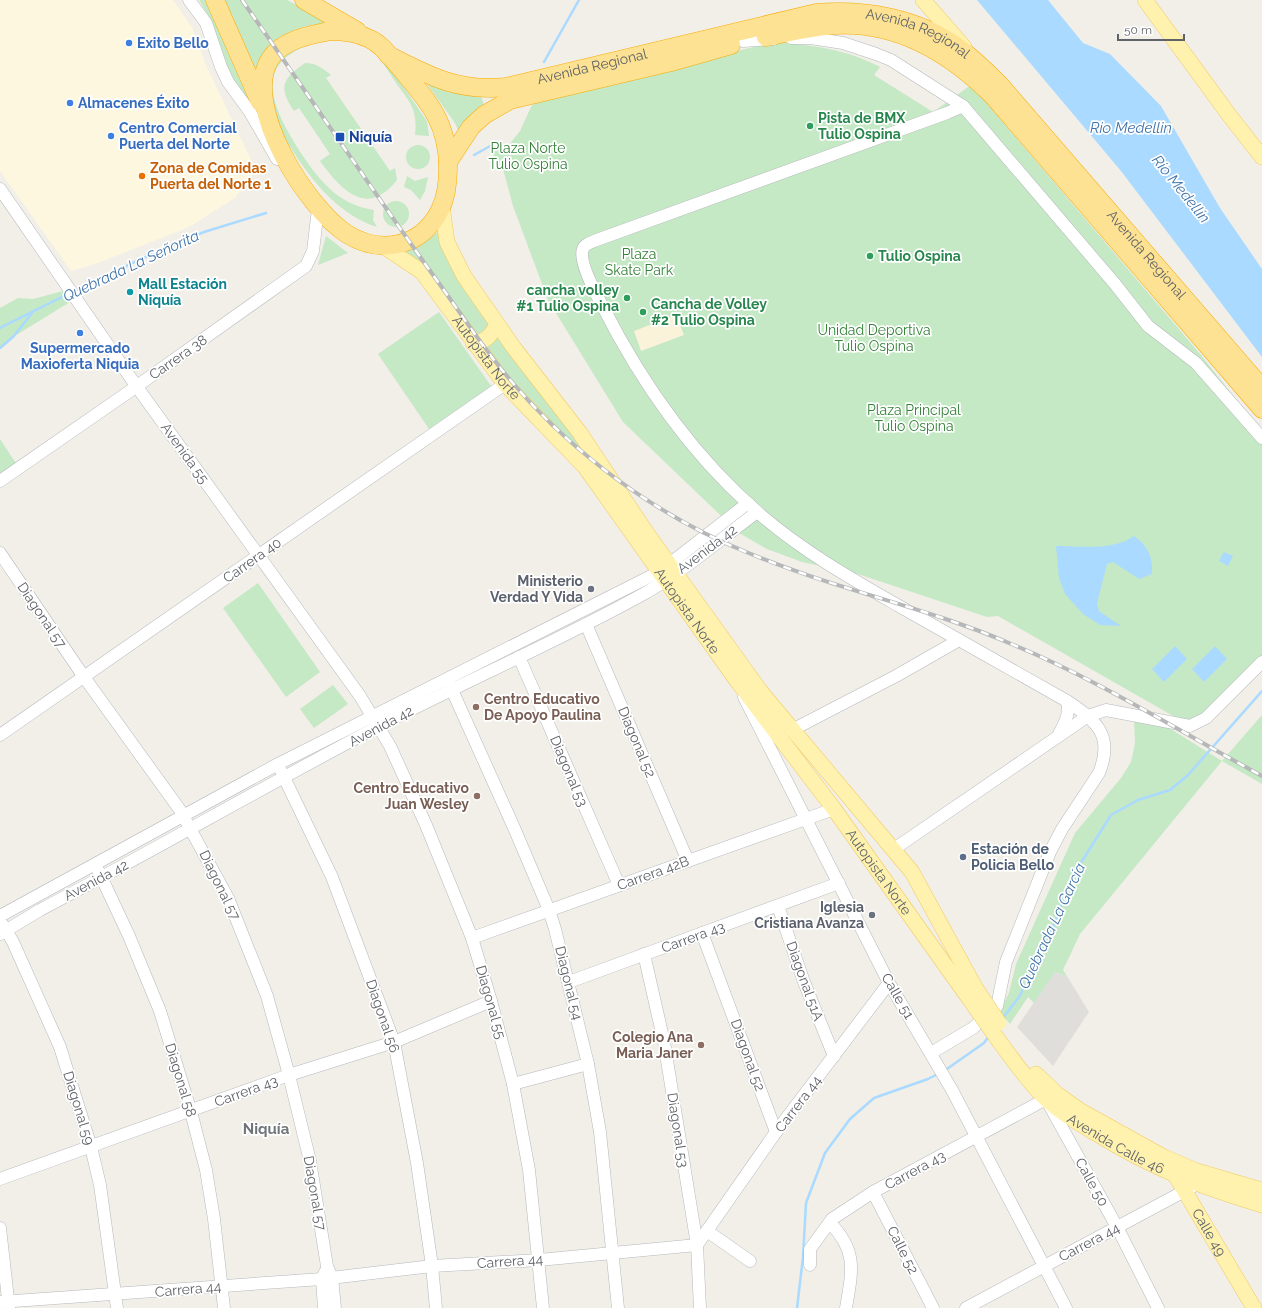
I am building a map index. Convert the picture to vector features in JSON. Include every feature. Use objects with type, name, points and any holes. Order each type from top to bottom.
[{"type":"highway","points":[[215,0],[279,146],[314,203],[334,224],[347,234],[368,244],[383,246],[403,243],[419,236],[431,226],[442,206],[448,176],[447,141],[438,119],[424,97],[388,55],[370,39],[304,0]]},
{"type":"highway","name":"Avenida Regional","points":[[388,55],[439,79],[459,86],[489,88],[506,87],[816,13],[838,11],[886,16],[910,23],[943,38],[958,47],[978,63],[1026,113],[1262,388]]},
{"type":"highway","name":"Avenida Regional","points":[[448,162],[471,128],[484,115],[510,100],[671,62],[743,41],[814,27],[836,25],[863,26],[903,35],[930,47],[972,74],[993,96],[1262,409]]},
{"type":"highway","points":[[265,114],[262,98],[262,80],[270,59],[280,48],[294,40],[330,31],[345,31],[370,39]]},
{"type":"main road","points":[[923,0],[978,63]]},
{"type":"main road","points":[[1145,0],[1262,157]]},
{"type":"main road","name":"Autopista Norte","points":[[442,206],[447,242],[454,259],[497,325],[584,439],[737,682],[972,993]]},
{"type":"main road","name":"Autopista Norte","points":[[383,246],[422,272],[473,343],[505,384],[524,406],[580,461],[761,692],[847,797],[894,849],[912,872],[928,899],[972,993]]},
{"type":"main road","points":[[473,343],[478,343],[488,338],[497,325]]},
{"type":"main road","points":[[972,993],[1002,1036]]},
{"type":"main road","name":"Avenida Calle 46","points":[[1002,1036],[1021,1071],[1046,1099],[1064,1114],[1127,1153],[1175,1176]]},
{"type":"main road","name":"Avenida Calle 46","points":[[1002,1036],[1057,1094],[1100,1122],[1164,1157],[1212,1176],[1262,1190]]},
{"type":"main road","name":"Calle 49","points":[[1164,1157],[1175,1176],[1190,1187],[1254,1308]]},
{"type":"main road","points":[[1190,1187],[1262,1204]]},
{"type":"street","points":[[189,0],[206,23],[221,67],[228,82],[250,112],[278,161],[295,184],[314,203]]},
{"type":"street","points":[[743,41],[811,38],[843,44],[891,60],[963,106],[1115,284],[1148,326],[1196,363],[1262,438]]},
{"type":"street","points":[[931,1052],[973,1028],[998,1006],[1006,962],[1050,852],[1062,829],[1099,773],[1104,761],[1106,751],[1099,726],[1068,701],[840,572],[794,541],[757,512],[698,452],[649,387],[626,350],[598,298],[586,268],[582,251],[584,246],[594,241],[963,106]]},
{"type":"street","name":"Avenida 55","points":[[0,189],[137,387],[372,716]]},
{"type":"street","name":"Carrera 38","points":[[0,481],[137,387],[306,266],[313,251],[314,203]]},
{"type":"street","name":"Carrera 40","points":[[0,735],[505,384]]},
{"type":"street","name":"Avenida 42","points":[[2,928],[101,878],[379,727],[449,683],[514,646],[667,572],[748,503]]},
{"type":"street","name":"Avenida 42","points":[[0,916],[183,815],[372,716],[449,683],[519,657],[586,624],[757,512]]},
{"type":"street","name":"Diagonal 57","points":[[0,553],[84,677],[183,815],[192,829],[228,898],[267,996],[289,1075],[310,1161],[327,1266],[324,1308]]},
{"type":"street","name":"Diagonal 52","points":[[586,624],[688,861]]},
{"type":"street","points":[[792,730],[896,676],[959,640]]},
{"type":"street","name":"Diagonal 53","points":[[519,657],[619,885]]},
{"type":"street","points":[[894,849],[1058,735],[1088,716],[1106,710],[1190,726],[1206,718],[1262,662]]},
{"type":"street","name":"Calle 51","points":[[737,682],[889,983],[952,1090],[1066,1308]]},
{"type":"street","name":"Diagonal 54","points":[[449,683],[550,910],[588,1064],[600,1132],[614,1253],[618,1308]]},
{"type":"street","points":[[1058,735],[1066,721],[1068,701]]},
{"type":"street","name":"Diagonal 55","points":[[372,716],[390,746],[426,825],[472,938],[491,1001],[513,1084],[529,1170],[543,1308]]},
{"type":"street","name":"Diagonal 56","points":[[278,764],[332,877],[394,1042],[418,1163],[432,1266],[436,1308]]},
{"type":"street","name":"Carrera 42B","points":[[472,938],[805,818],[834,809]]},
{"type":"street","name":"Diagonal 58","points":[[95,864],[129,936],[160,1011],[191,1112],[206,1170],[214,1218],[224,1308]]},
{"type":"street","name":"Carrera 43","points":[[569,982],[839,883]]},
{"type":"street","name":"Diagonal 51A","points":[[778,906],[804,982],[834,1056]]},
{"type":"street","name":"Diagonal 59","points":[[2,928],[60,1047],[91,1147],[100,1186],[117,1308]]},
{"type":"street","name":"Diagonal 52","points":[[702,933],[776,1132]]},
{"type":"street","name":"Diagonal 53","points":[[644,954],[664,1042],[697,1245],[700,1308]]},
{"type":"street","name":"Carrera 44","points":[[6,1304],[327,1278],[432,1266],[539,1260],[697,1245],[776,1132],[889,983]]},
{"type":"street","name":"Carrera 43","points":[[0,1179],[191,1112],[289,1075],[394,1042],[491,1001]]},
{"type":"street","points":[[513,1084],[588,1064]]},
{"type":"street","name":"Carrera 43","points":[[810,1265],[810,1249],[832,1219],[873,1192],[1046,1099]]},
{"type":"street","name":"Calle 50","points":[[1046,1099],[1117,1227],[1158,1308]]},
{"type":"street","name":"Carrera 44","points":[[966,1308],[1212,1176]]},
{"type":"street","name":"Calle 52","points":[[873,1192],[933,1308]]},
{"type":"street","points":[[830,1222],[848,1246],[851,1258],[852,1268],[846,1308]]},
{"type":"street","points":[[0,1228],[6,1304]]},
{"type":"street","points":[[707,1231],[750,1261]]},
{"type":"street","name":"Diagonal 57","points":[[327,1278],[335,1308]]},
{"type":"shaded area","name":"Centro Comercial Puerta del Norte","points":[[0,0],[173,0],[193,29],[205,63],[253,164],[252,176],[235,198],[189,227],[98,263],[71,271],[0,171]]},
{"type":"shaded area","points":[[1055,972],[1067,976],[1089,1012],[1053,1066],[1017,1027]]},
{"type":"green space","points":[[199,0],[207,0],[259,120],[225,71],[216,35],[208,15]]},
{"type":"green space","points":[[222,0],[287,0],[329,22],[293,30],[274,41],[260,60],[254,73]]},
{"type":"green space","points":[[347,36],[368,42],[380,53],[427,121],[429,136],[415,135],[416,126],[414,113],[409,101],[375,53],[366,46],[355,41],[326,41],[311,44],[297,50],[285,58],[277,68],[273,80],[274,98],[280,116],[299,150],[314,171],[330,189],[339,196],[350,203],[374,210],[373,220],[377,227],[364,222],[341,208],[312,178],[296,156],[282,132],[273,110],[269,91],[272,73],[280,59],[295,47],[317,40]]},
{"type":"green space","name":"Unidad Deportiva Tulio Ospina","points":[[774,42],[828,49],[842,52],[867,61],[880,67],[874,75],[933,112],[971,85],[1201,355],[1262,432],[1262,661],[1189,725],[998,616],[987,617],[858,574],[802,562],[767,549],[739,533],[623,422],[548,300],[513,206],[502,165],[496,162],[492,152],[508,146],[520,131],[531,107],[538,99]]},
{"type":"green space","points":[[305,63],[316,65],[331,75],[326,78],[390,171],[395,168],[397,180],[386,192],[375,197],[365,199],[355,196],[345,190],[320,161],[330,154],[299,108],[294,111],[289,103],[284,89],[287,79],[291,74]]},
{"type":"green space","points":[[420,74],[480,93],[484,105],[459,133],[455,123]]},
{"type":"green space","points":[[418,145],[427,148],[430,157],[427,166],[418,169],[409,166],[406,157],[409,148]]},
{"type":"green space","points":[[407,176],[415,181],[428,177],[425,191],[420,200],[411,190],[404,187]]},
{"type":"green space","points":[[396,201],[405,205],[409,214],[405,223],[396,227],[387,223],[383,214],[387,205]]},
{"type":"green space","points":[[439,231],[614,490],[573,450],[467,330],[392,250],[429,239]]},
{"type":"green space","points":[[326,236],[348,253],[318,265]]},
{"type":"green space","points":[[63,291],[70,302],[13,337],[0,348],[0,308],[18,298],[33,299]]},
{"type":"green space","points":[[439,312],[491,386],[429,429],[378,354]]},
{"type":"green space","points":[[0,439],[19,468],[0,481]]},
{"type":"green space","points":[[258,583],[320,672],[286,697],[223,608]]},
{"type":"green space","points":[[333,685],[348,704],[314,728],[300,709]]},
{"type":"green space","points":[[1262,715],[1262,784],[1222,761]]},
{"type":"green space","points":[[1134,721],[1169,728],[1222,761],[1080,934],[1063,970],[1067,976],[1055,972],[1034,1003],[1028,997],[1010,1024],[999,1011],[1009,993],[1016,964],[1075,833],[1121,778],[1131,762],[1135,743]]},
{"type":"sand","points":[[676,315],[684,335],[641,351],[634,331]]},
{"type":"water","name":"Rio Medellin","points":[[977,0],[1048,0],[1083,43],[1110,54],[1161,106],[1220,208],[1262,269],[1262,357],[1121,171]]},
{"type":"water","points":[[1134,536],[1149,552],[1152,562],[1152,574],[1139,579],[1113,562],[1107,564],[1097,603],[1099,611],[1121,626],[1100,625],[1083,614],[1065,594],[1059,578],[1056,546],[1107,546],[1126,541]]},
{"type":"water","points":[[1224,552],[1233,556],[1228,566],[1219,561]]},
{"type":"water","points":[[1175,646],[1187,659],[1164,682],[1152,669]]},
{"type":"water","points":[[1215,646],[1227,659],[1204,682],[1192,669]]},
{"type":"waterway","name":"Quebrada La Señorita","points":[[544,62],[579,0]]},
{"type":"waterway","name":"Quebrada La Señorita","points":[[474,155],[492,145]]},
{"type":"waterway","name":"Quebrada La Señorita","points":[[74,291],[141,259],[204,232],[266,213]]},
{"type":"waterway","name":"Quebrada La Señorita","points":[[0,328],[68,294]]},
{"type":"waterway","points":[[0,348],[13,337],[32,313]]},
{"type":"waterway","name":"Quebrada La García","points":[[1002,1019],[1019,997],[1049,938],[1072,877],[1111,815],[1138,800],[1170,790],[1188,775],[1262,691]]},
{"type":"waterway","name":"Quebrada La García","points":[[944,1071],[984,1043],[989,1036]]},
{"type":"waterway","name":"Quebrada La García","points":[[797,1308],[803,1257],[806,1203],[825,1153],[850,1119],[874,1098],[938,1074]]},
{"type":"railway","points":[[242,0],[404,235],[492,358],[549,422],[575,446],[619,481],[692,527],[731,546],[815,578],[977,630],[1042,657],[1106,689],[1262,776]]},
{"type":"place","name":"Exito Bello","points":[[129,43]]},
{"type":"place","name":"Almacenes Éxito","points":[[70,103]]},
{"type":"place","name":"Pista de BMX Tulio Ospina","points":[[810,126]]},
{"type":"place","name":"Centro Comercial Puerta del Norte","points":[[111,136]]},
{"type":"place","name":"Niquía","points":[[340,137]]},
{"type":"place","name":"Zona de Comidas Puerta del Norte 1","points":[[142,176]]},
{"type":"place","name":"Tulio Ospina","points":[[870,256]]},
{"type":"place","name":"Mall Estación Niquía","points":[[130,292]]},
{"type":"place","name":"cancha volley #1 Tulio Ospina","points":[[627,298]]},
{"type":"place","name":"Cancha de Volley #2 Tulio Ospina","points":[[643,312]]},
{"type":"place","name":"Supermercado Maxioferta Niquia","points":[[80,333]]},
{"type":"place","name":"Ministerio Verdad Y Vida","points":[[591,589]]},
{"type":"place","name":"Centro Educativo De Apoyo Paulina","points":[[476,707]]},
{"type":"place","name":"Centro Educativo Juan Wesley","points":[[477,796]]},
{"type":"place","name":"Estación de Policia Bello","points":[[963,857]]},
{"type":"place","name":"Iglesia Cristiana Avanza","points":[[872,915]]},
{"type":"place","name":"Colegio Ana Maria Janer","points":[[701,1045]]},
{"type":"district","name":"Niquía","points":[[266,1129]]},
{"type":"park label","name":"Plaza Norte Tulio Ospina","points":[[528,156]]},
{"type":"park label","name":"Plaza Skate Park","points":[[639,262]]},
{"type":"park label","name":"Plaza Principal Tulio Ospina","points":[[914,418]]},
{"type":"water label","name":"Río Medellín","points":[[1181,189]]}]
